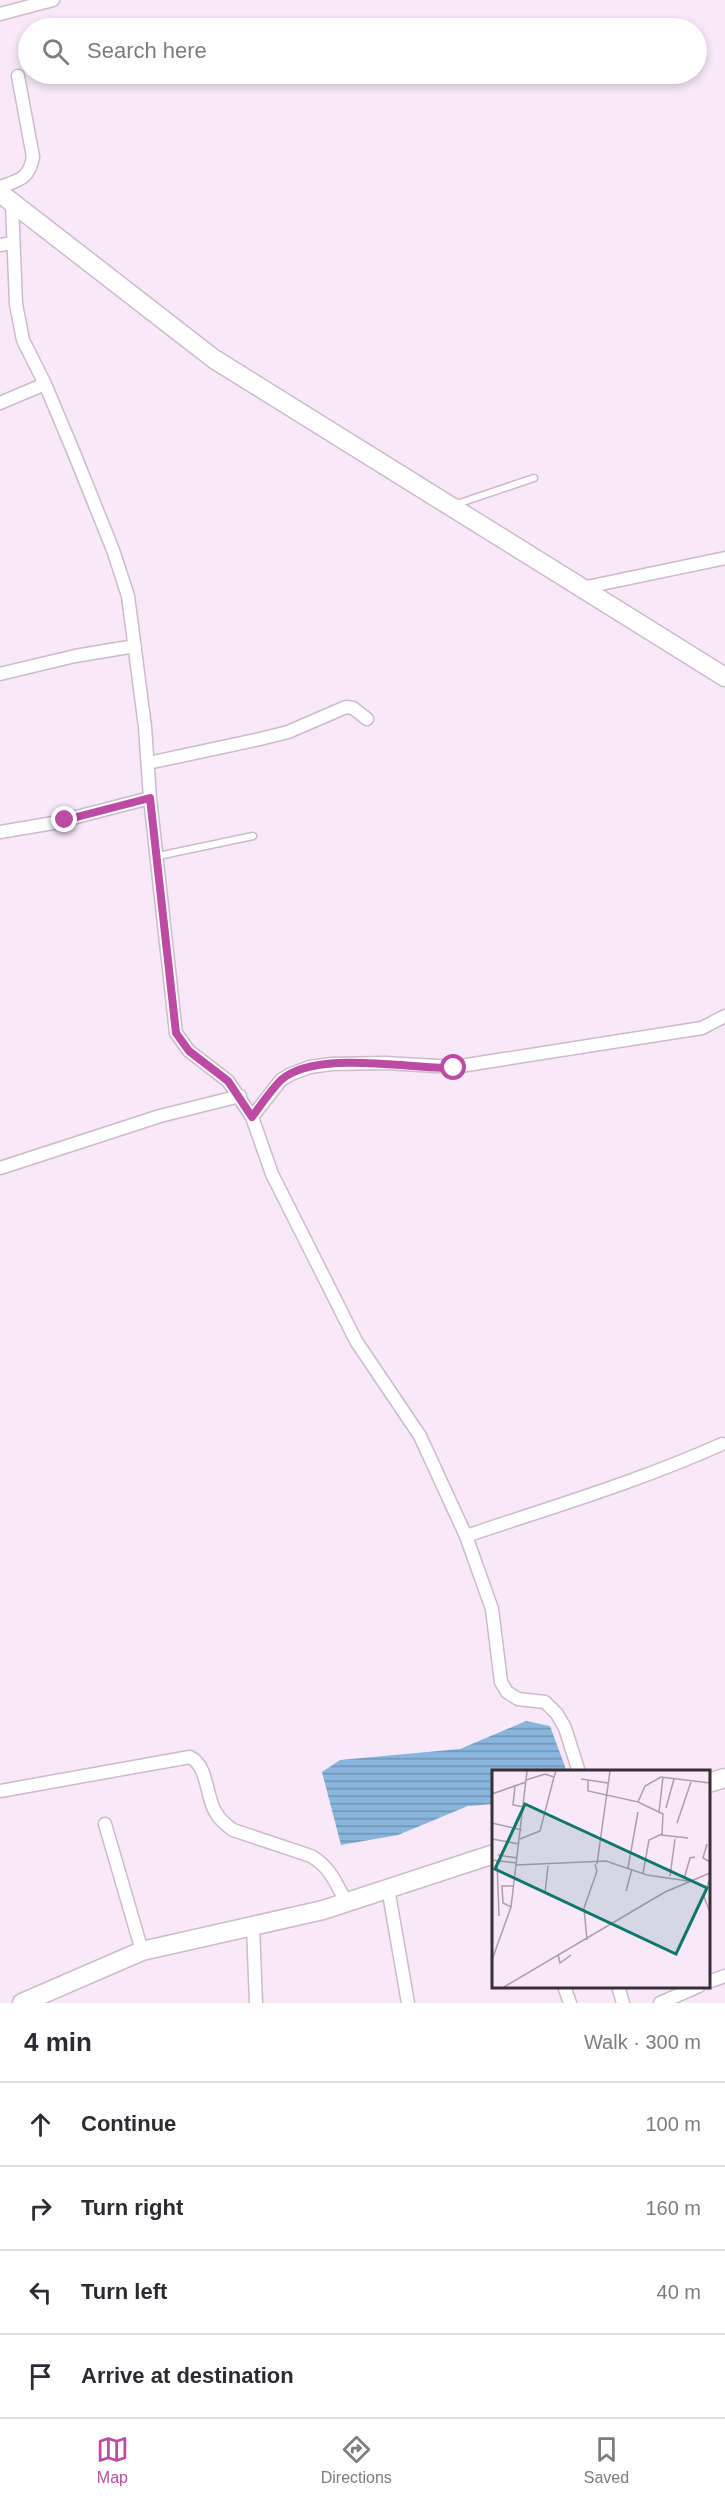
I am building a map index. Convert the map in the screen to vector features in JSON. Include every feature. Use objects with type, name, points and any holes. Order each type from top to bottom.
[{"type":"street","points":[[0,14],[53,0]]},
{"type":"street","points":[[0,187],[19,180],[31,169],[33,157],[19,84]]},
{"type":"street","points":[[6,198],[6,244],[23,340],[45,384],[122,573],[128,596],[176,1033],[189,1051],[228,1081],[252,1117],[272,1174],[356,1341],[420,1436],[466,1536],[492,1609],[501,1682],[507,1692],[518,1699],[545,1702],[557,1714],[565,1728],[578,1770]]},
{"type":"street","points":[[6,198],[214,359],[725,677]]},
{"type":"street","points":[[0,403],[45,384]]},
{"type":"street","points":[[582,588],[725,558]]},
{"type":"street","points":[[0,674],[75,656],[135,646]]},
{"type":"street","points":[[147,763],[279,734],[346,707],[353,708],[367,719]]},
{"type":"street","points":[[0,832],[52,823],[150,798]]},
{"type":"street","points":[[252,1117],[281,1080],[310,1067],[331,1064],[386,1063],[454,1068],[702,1028],[725,1016]]},
{"type":"street","points":[[0,1168],[160,1116],[240,1096]]},
{"type":"street","points":[[466,1536],[592,1494],[722,1444]]},
{"type":"street","points":[[0,1791],[190,1757],[202,1770],[212,1803],[223,1822],[233,1830],[320,1861],[332,1874],[346,1902]]},
{"type":"street","points":[[710,1782],[725,1778]]},
{"type":"street","points":[[105,1824],[142,1951]]},
{"type":"street","points":[[32,2001],[142,1951],[346,1902],[492,1855]]},
{"type":"street","points":[[388,1888],[408,2003]]},
{"type":"street","points":[[253,1926],[256,2003]]},
{"type":"street","points":[[710,1981],[725,1976]]},
{"type":"street","points":[[565,1988],[570,2003]]},
{"type":"street","points":[[619,1988],[623,2003]]},
{"type":"street","points":[[660,2003],[694,1988]]},
{"type":"lane","points":[[451,506],[534,478]]},
{"type":"lane","points":[[158,856],[253,836]]},
{"type":"water","points":[[526,1721],[550,1726],[566,1770],[492,1770],[492,1804],[468,1806],[398,1835],[341,1845],[322,1772],[340,1760],[460,1749]]},
{"type":"route","points":[[65,820],[150,798],[156,834],[176,1033],[189,1051],[228,1081],[252,1117],[281,1080],[310,1067],[331,1064],[386,1063],[454,1068]]}]
